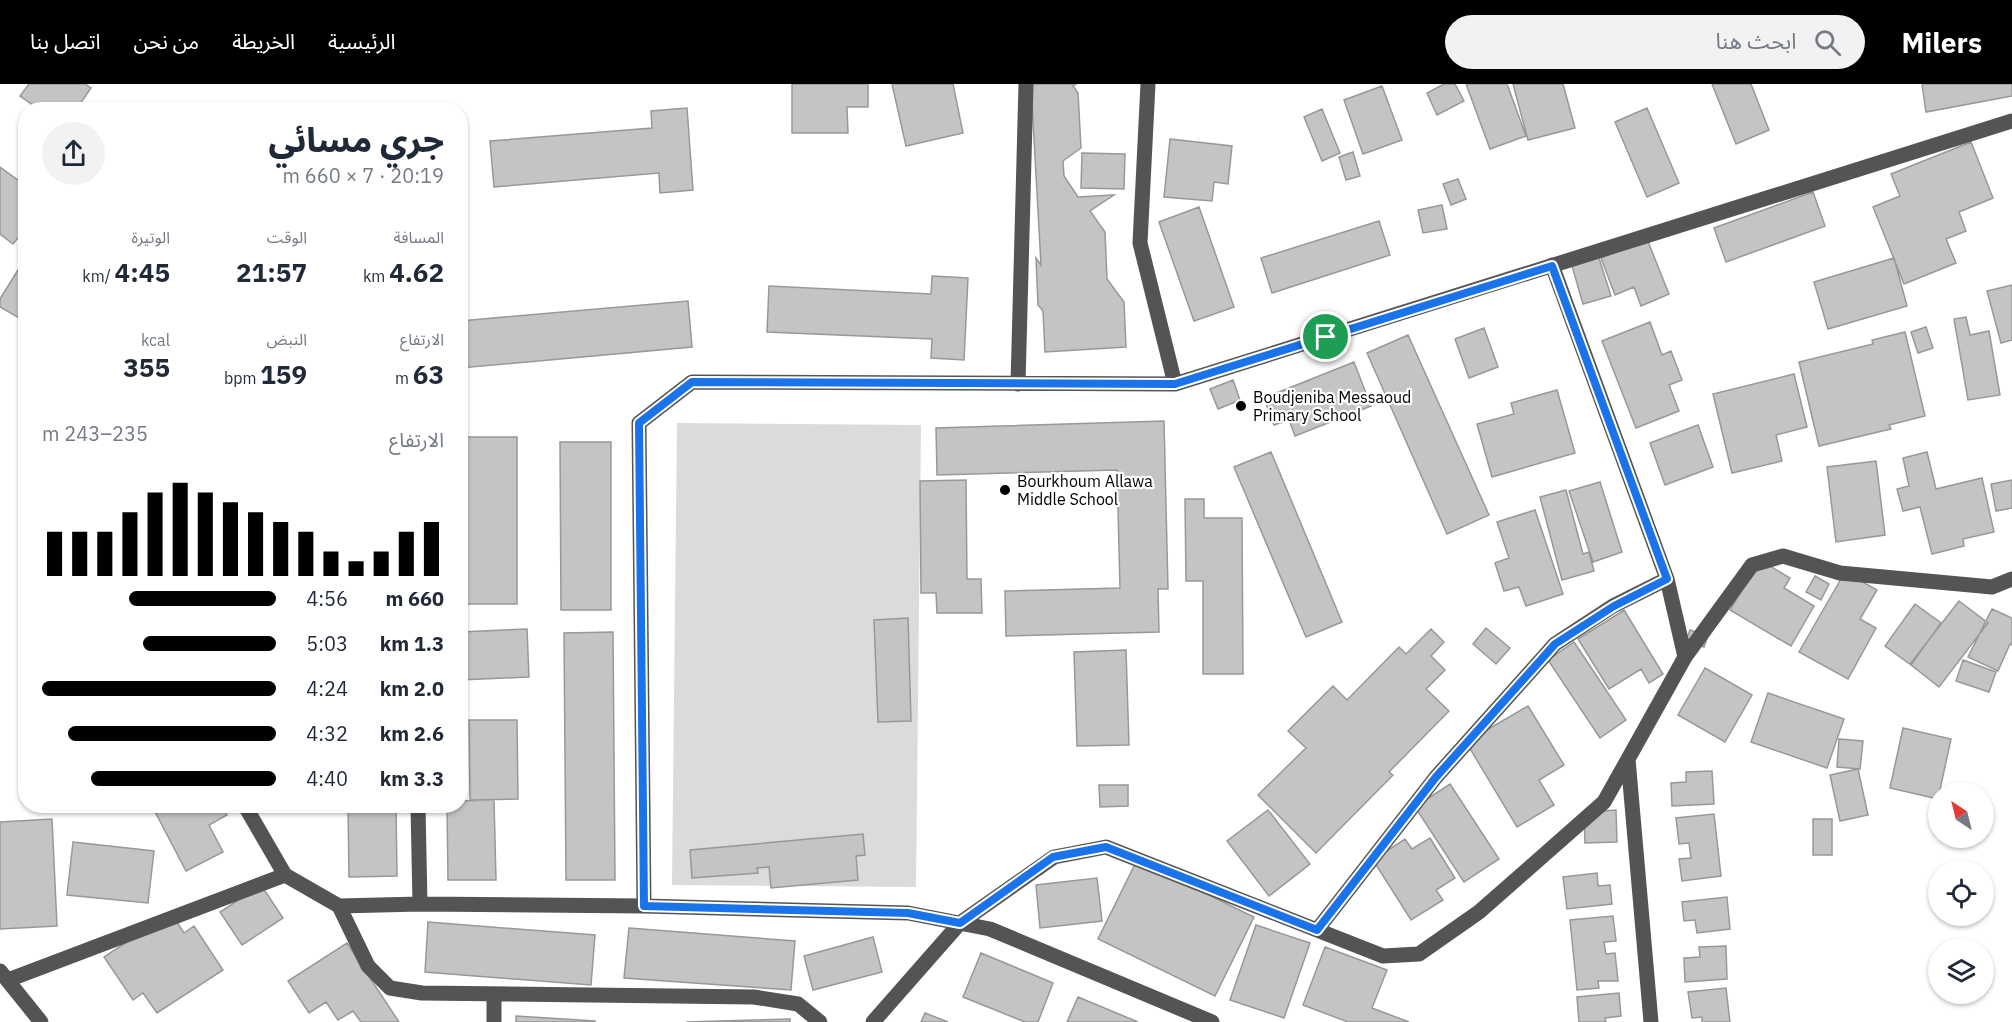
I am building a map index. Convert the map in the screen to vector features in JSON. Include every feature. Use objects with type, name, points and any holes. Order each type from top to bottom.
[{"type":"street","points":[[1018,384],[1026,84]]},
{"type":"street","points":[[1148,84],[1140,243],[1175,384]]},
{"type":"street","points":[[644,906],[639,423],[692,382],[1175,384],[2012,121]]},
{"type":"street","points":[[1552,266],[1667,579],[1685,657]]},
{"type":"street","points":[[873,1022],[960,923],[1053,857],[1106,847],[1383,956],[1419,954],[1479,912],[1604,801],[1685,657],[1752,565],[1783,556],[1840,573],[1992,587],[2012,579]]},
{"type":"street","points":[[1317,930],[1436,777],[1555,644],[1614,606],[1667,579]]},
{"type":"street","points":[[1628,759],[1651,1022]]},
{"type":"street","points":[[250,813],[285,875],[339,906],[420,904],[644,906],[908,913],[990,929],[1212,1022]]},
{"type":"street","points":[[418,813],[420,904]]},
{"type":"street","points":[[41,1022],[4,976],[285,875]]},
{"type":"street","points":[[339,906],[368,966],[390,988],[422,993],[754,997],[798,1004],[820,1022]]},
{"type":"street","points":[[494,994],[494,1022]]},
{"type":"shaded area","points":[[677,423],[921,425],[916,887],[672,885]]},
{"type":"building","points":[[29,84],[85,84],[91,88],[81,102],[29,102],[20,96]]},
{"type":"building","points":[[792,84],[868,84],[868,107],[847,107],[848,133],[792,133]]},
{"type":"building","points":[[892,84],[953,84],[963,133],[906,146]]},
{"type":"building","points":[[1031,84],[1076,84],[1073,86],[1078,93],[1081,148],[1063,161],[1064,176],[1078,197],[1114,195],[1090,211],[1105,232],[1107,279],[1124,302],[1126,347],[1045,352],[1043,311],[1038,305],[1036,258],[1041,265]]},
{"type":"building","points":[[1444,84],[1455,84],[1464,101],[1437,115],[1427,93]]},
{"type":"building","points":[[1466,84],[1507,84],[1526,136],[1490,149]]},
{"type":"building","points":[[1513,84],[1563,84],[1575,128],[1528,140]]},
{"type":"building","points":[[1712,84],[1751,84],[1769,130],[1736,144]]},
{"type":"building","points":[[1922,84],[2012,84],[2012,96],[1926,112]]},
{"type":"building","points":[[1382,86],[1402,140],[1363,154],[1344,100]]},
{"type":"building","points":[[687,108],[693,190],[660,193],[659,173],[494,187],[490,141],[652,128],[651,111]]},
{"type":"building","points":[[1647,108],[1679,183],[1647,197],[1615,122]]},
{"type":"building","points":[[1322,109],[1340,153],[1322,161],[1304,117]]},
{"type":"building","points":[[1170,139],[1232,146],[1228,184],[1214,182],[1212,201],[1164,197]]},
{"type":"building","points":[[1971,142],[1993,198],[1959,212],[1966,231],[1946,239],[1956,263],[1904,284],[1873,207],[1900,196],[1891,174]]},
{"type":"building","points":[[1353,152],[1360,176],[1346,180],[1339,157]]},
{"type":"building","points":[[1082,153],[1125,154],[1124,189],[1081,188]]},
{"type":"building","points":[[0,167],[18,180],[18,238],[13,244],[0,234]]},
{"type":"building","points":[[1458,179],[1466,199],[1451,205],[1443,184]]},
{"type":"building","points":[[1813,192],[1825,226],[1726,262],[1714,228]]},
{"type":"building","points":[[1442,205],[1447,229],[1423,233],[1418,210]]},
{"type":"building","points":[[1199,207],[1234,307],[1194,321],[1159,222]]},
{"type":"building","points":[[1379,221],[1390,255],[1272,293],[1261,258]]},
{"type":"building","points":[[1647,239],[1669,294],[1641,306],[1634,287],[1615,295],[1601,258]]},
{"type":"building","points":[[1599,258],[1611,296],[1583,304],[1572,266]]},
{"type":"building","points":[[1894,258],[1907,306],[1828,329],[1814,282]]},
{"type":"building","points":[[18,270],[18,317],[0,307],[0,299]]},
{"type":"building","points":[[932,276],[968,278],[964,360],[931,358],[932,339],[767,332],[769,286],[931,294]]},
{"type":"building","points":[[2012,285],[2012,340],[2001,343],[1987,291]]},
{"type":"building","points":[[688,301],[692,347],[468,367],[468,320]]},
{"type":"building","points":[[1966,317],[1970,335],[1989,331],[2000,395],[1968,400],[1954,319]]},
{"type":"building","points":[[1650,322],[1662,355],[1671,351],[1682,380],[1669,385],[1679,411],[1636,428],[1602,341]]},
{"type":"building","points":[[1926,327],[1933,348],[1918,353],[1911,332]]},
{"type":"building","points":[[1484,328],[1498,367],[1469,378],[1455,339]]},
{"type":"building","points":[[1905,332],[1925,416],[1889,425],[1891,429],[1819,446],[1799,362],[1873,344],[1872,340]]},
{"type":"building","points":[[1408,335],[1489,515],[1447,534],[1367,353]]},
{"type":"building","points":[[1354,362],[1371,406],[1295,436],[1289,420],[1274,425],[1264,398]]},
{"type":"building","points":[[1794,374],[1807,427],[1776,435],[1782,461],[1732,473],[1713,394]]},
{"type":"building","points":[[1233,380],[1240,400],[1218,409],[1210,389]]},
{"type":"building","points":[[1557,390],[1575,453],[1492,477],[1477,424],[1514,414],[1511,403]]},
{"type":"building","points":[[1164,421],[1168,589],[1158,589],[1159,632],[1006,636],[1005,591],[1120,588],[1117,470],[937,475],[936,428]]},
{"type":"building","points":[[1698,425],[1713,467],[1665,485],[1650,443]]},
{"type":"building","points":[[468,437],[517,437],[517,604],[468,604]]},
{"type":"building","points":[[560,442],[611,442],[611,610],[561,610]]},
{"type":"building","points":[[1271,452],[1342,622],[1306,637],[1234,467]]},
{"type":"building","points":[[1927,452],[1936,489],[1982,478],[1994,532],[1963,539],[1964,546],[1932,554],[1920,507],[1903,511],[1897,489],[1909,486],[1903,458]]},
{"type":"building","points":[[1876,461],[1885,535],[1836,542],[1827,467]]},
{"type":"building","points":[[966,480],[967,579],[981,579],[982,613],[937,613],[936,593],[921,593],[920,481]]},
{"type":"building","points":[[2012,480],[2012,508],[1996,511],[1991,484]]},
{"type":"building","points":[[1600,482],[1622,552],[1593,562],[1569,491]]},
{"type":"building","points":[[1566,490],[1583,554],[1589,552],[1594,571],[1562,580],[1540,497]]},
{"type":"building","points":[[1185,499],[1204,499],[1204,518],[1242,518],[1243,674],[1203,674],[1203,581],[1186,581]]},
{"type":"building","points":[[1535,510],[1563,594],[1526,606],[1519,587],[1504,591],[1495,563],[1509,558],[1497,522]]},
{"type":"building","points":[[1760,560],[1790,578],[1784,588],[1814,606],[1791,646],[1730,610]]},
{"type":"building","points":[[1845,572],[1877,590],[1860,619],[1876,628],[1848,679],[1799,652]]},
{"type":"building","points":[[1815,576],[1829,584],[1821,600],[1806,592]]},
{"type":"building","points":[[1959,601],[1988,623],[1939,687],[1910,664]]},
{"type":"building","points":[[1915,604],[1941,623],[1911,665],[1885,646]]},
{"type":"building","points":[[1992,609],[2012,618],[2012,645],[2010,644],[1998,671],[1968,657]]},
{"type":"building","points":[[1624,610],[1663,674],[1649,683],[1641,669],[1609,689],[1578,639]]},
{"type":"building","points":[[908,618],[911,721],[878,722],[874,620]]},
{"type":"building","points":[[1486,628],[1510,648],[1496,664],[1473,644]]},
{"type":"building","points":[[527,629],[529,677],[468,680],[468,632]]},
{"type":"building","points":[[1431,629],[1444,642],[1431,656],[1445,670],[1426,689],[1449,711],[1389,772],[1393,775],[1316,853],[1258,795],[1306,748],[1288,731],[1333,686],[1347,700],[1399,647],[1406,654]]},
{"type":"building","points":[[1690,630],[1708,636],[1704,647],[1686,641]]},
{"type":"building","points":[[613,632],[615,880],[566,880],[564,633]]},
{"type":"building","points":[[1574,642],[1626,720],[1600,738],[1548,660]]},
{"type":"building","points":[[1126,650],[1129,745],[1077,746],[1074,652]]},
{"type":"building","points":[[1963,660],[1996,672],[1989,692],[1956,681]]},
{"type":"building","points":[[1705,668],[1752,695],[1725,742],[1678,715]]},
{"type":"building","points":[[1768,693],[1844,719],[1827,768],[1751,742]]},
{"type":"building","points":[[1528,706],[1564,765],[1539,780],[1554,805],[1517,827],[1466,742]]},
{"type":"building","points":[[469,720],[517,720],[518,799],[470,800]]},
{"type":"building","points":[[1903,728],[1951,739],[1942,782],[1928,782],[1928,797],[1890,788]]},
{"type":"building","points":[[1839,739],[1863,741],[1860,769],[1837,767]]},
{"type":"building","points":[[1858,769],[1868,815],[1840,821],[1830,775]]},
{"type":"building","points":[[1712,771],[1714,804],[1672,806],[1671,783],[1686,782],[1686,772]]},
{"type":"building","points":[[1450,784],[1499,859],[1464,882],[1415,807]]},
{"type":"building","points":[[1099,785],[1128,785],[1128,806],[1100,807]]},
{"type":"building","points":[[494,800],[496,880],[448,880],[447,813],[468,813],[468,801]]},
{"type":"building","points":[[1268,810],[1310,864],[1269,896],[1227,841]]},
{"type":"building","points":[[1616,810],[1617,842],[1585,843],[1584,812]]},
{"type":"building","points":[[156,813],[226,813],[227,815],[209,825],[223,852],[186,871]]},
{"type":"building","points":[[348,813],[396,813],[397,876],[349,877]]},
{"type":"building","points":[[1714,814],[1721,876],[1682,881],[1679,859],[1691,858],[1689,843],[1679,844],[1676,818]]},
{"type":"building","points":[[52,819],[57,926],[0,929],[0,822]]},
{"type":"building","points":[[1813,819],[1832,819],[1832,855],[1813,855]]},
{"type":"building","points":[[863,834],[865,855],[856,856],[858,880],[771,888],[769,867],[757,868],[758,873],[692,878],[690,850]]},
{"type":"building","points":[[1430,838],[1455,878],[1436,890],[1443,900],[1411,920],[1373,860],[1405,839],[1412,849]]},
{"type":"building","points":[[73,842],[154,851],[148,903],[67,895]]},
{"type":"building","points":[[1137,860],[1254,917],[1215,996],[1098,939]]},
{"type":"building","points":[[1597,873],[1598,886],[1610,885],[1612,904],[1567,909],[1563,877]]},
{"type":"building","points":[[1097,878],[1102,921],[1040,928],[1036,885]]},
{"type":"building","points":[[261,885],[283,918],[242,945],[220,912]]},
{"type":"building","points":[[1727,897],[1730,929],[1697,933],[1695,920],[1684,921],[1682,902]]},
{"type":"building","points":[[171,913],[184,933],[194,926],[223,970],[157,1013],[143,993],[133,1000],[104,957]]},
{"type":"building","points":[[1613,916],[1616,941],[1604,942],[1606,954],[1615,953],[1618,981],[1598,981],[1599,988],[1577,990],[1570,920]]},
{"type":"building","points":[[428,922],[595,935],[591,985],[425,972]]},
{"type":"building","points":[[1256,925],[1310,943],[1284,1018],[1230,1000]]},
{"type":"building","points":[[629,928],[795,941],[791,990],[624,978]]},
{"type":"building","points":[[873,937],[882,972],[813,990],[804,956]]},
{"type":"building","points":[[347,943],[399,1022],[361,1022],[353,1011],[338,1020],[326,1002],[309,1013],[288,981]]},
{"type":"building","points":[[1726,946],[1727,979],[1685,982],[1684,958],[1700,957],[1699,947]]},
{"type":"building","points":[[1325,947],[1387,970],[1372,1008],[1409,1022],[1348,1022],[1303,1005]]},
{"type":"building","points":[[981,953],[1053,983],[1038,1022],[1025,1022],[963,997]]},
{"type":"building","points":[[1726,988],[1730,1022],[1702,1022],[1702,1017],[1692,1018],[1688,992]]},
{"type":"building","points":[[1619,993],[1621,1016],[1605,1018],[1606,1022],[1579,1022],[1577,997]]},
{"type":"building","points":[[1078,997],[1138,1022],[1067,1022]]},
{"type":"building","points":[[925,1013],[948,1022],[921,1022]]},
{"type":"building","points":[[516,1016],[595,1021],[595,1022],[516,1022]]},
{"type":"building","points":[[790,1019],[790,1022],[686,1022]]},
{"type":"place","name":"Boudjeniba Messaoud Primary School","points":[[1241,406]]},
{"type":"place","name":"Bourkhoum Allawa Middle School","points":[[1005,490]]},
{"type":"route","points":[[1552,266],[1667,579],[1614,606],[1555,644],[1436,777],[1317,930],[1106,847],[1053,857],[960,923],[908,913],[644,906],[639,423],[692,382],[1175,384],[1326,337],[1552,266]]}]
